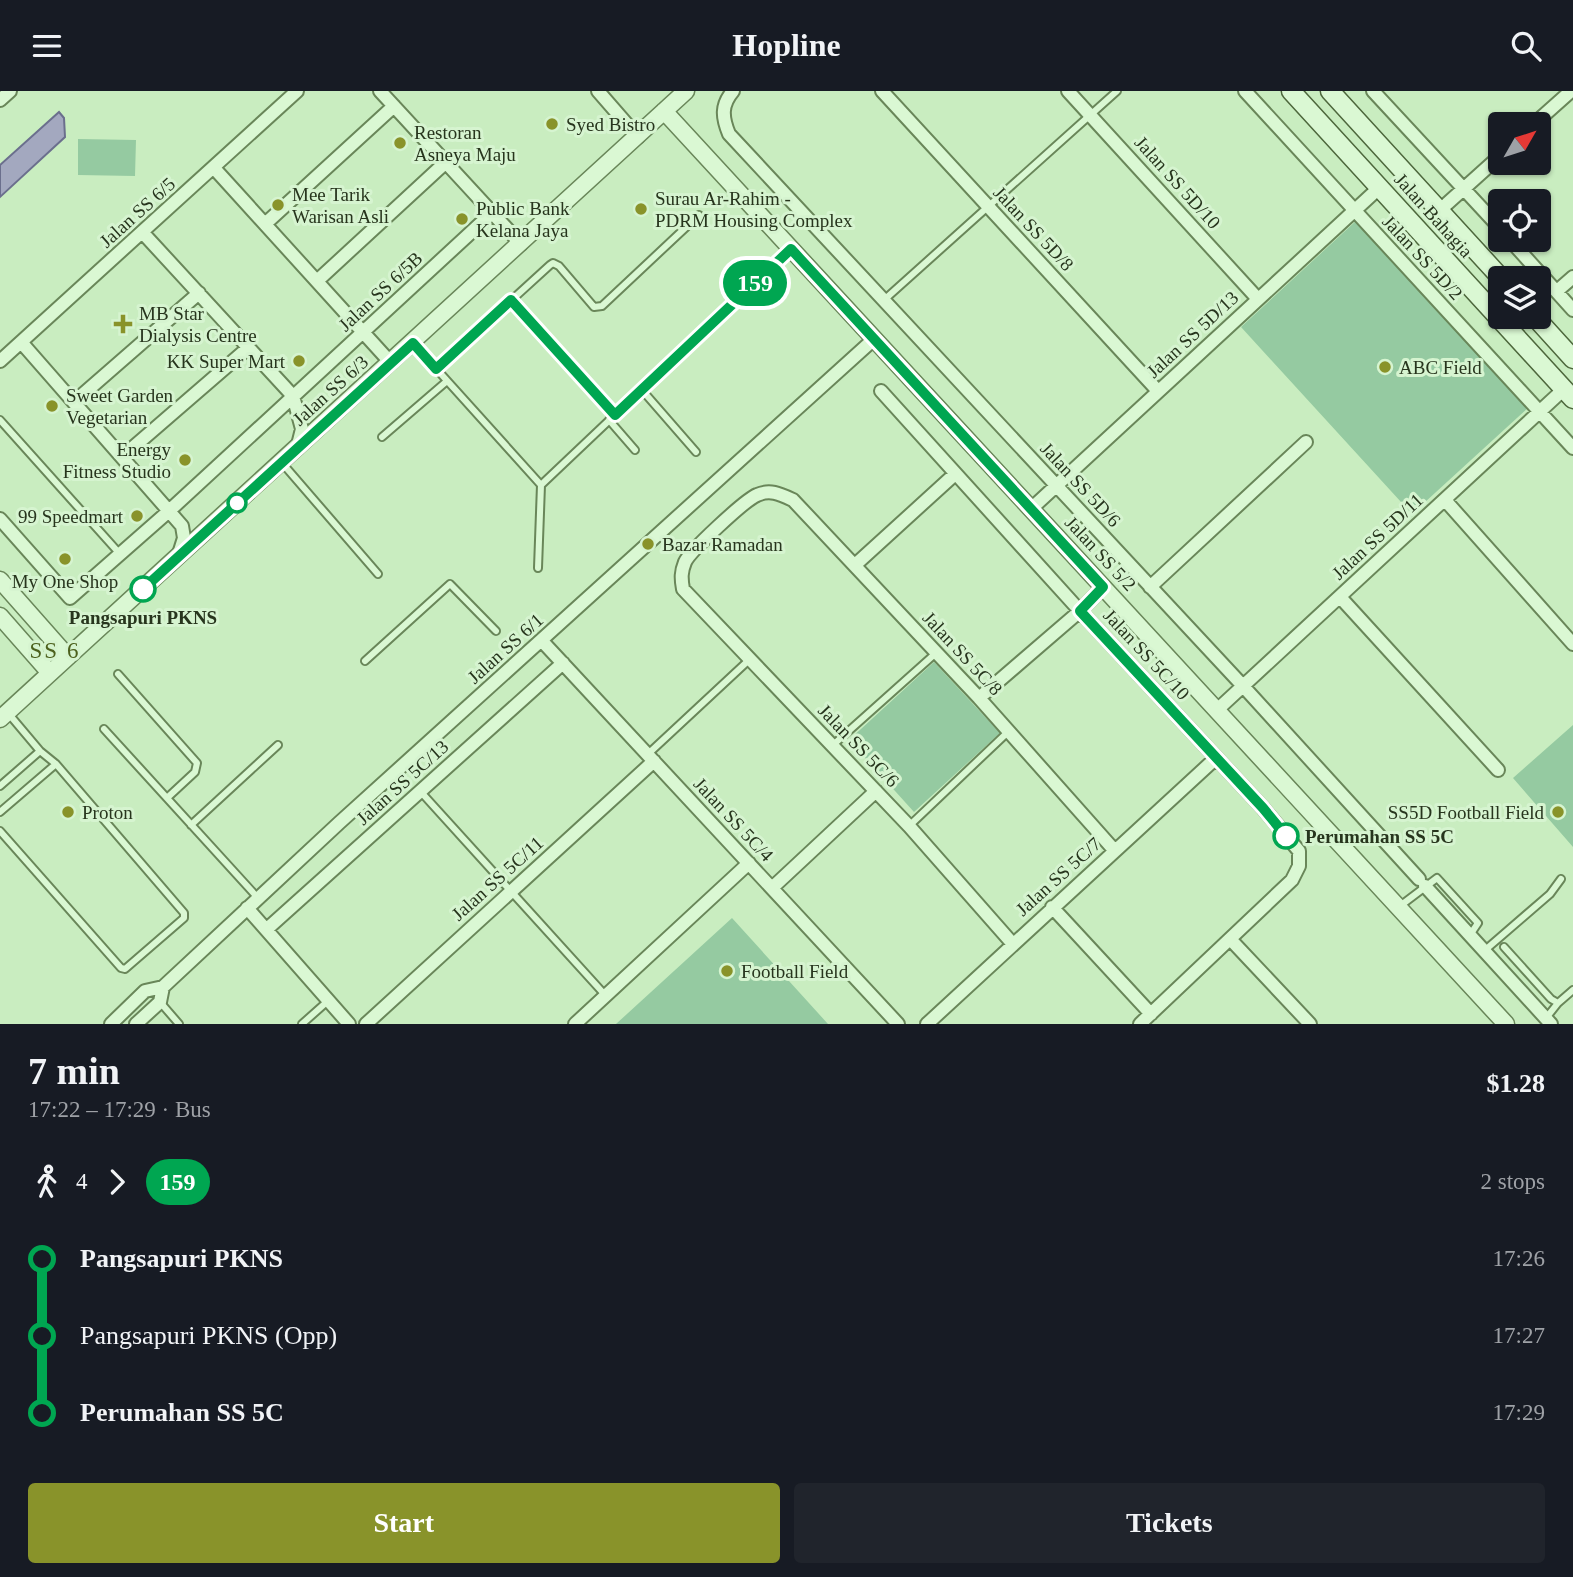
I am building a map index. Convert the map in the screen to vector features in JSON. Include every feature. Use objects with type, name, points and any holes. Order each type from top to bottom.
[{"type":"main road","name":"Jalan Bahagia","points":[[1291,91],[1488,303]]},
{"type":"main road","name":"Jalan Bahagia","points":[[1330,91],[1490,266]]},
{"type":"main road","name":"Jalan Bahagia","points":[[1512,329],[1569,394]]},
{"type":"main road","points":[[1546,329],[1573,359]]},
{"type":"street","points":[[0,100],[10,91]]},
{"type":"street","name":"Jalan SS 6/5","points":[[0,361],[144,233],[297,91]]},
{"type":"street","points":[[380,91],[521,244]]},
{"type":"street","points":[[598,91],[638,137]]},
{"type":"street","name":"Jalan SS 6/3","points":[[4,715],[686,91]]},
{"type":"street","name":"Jalan SS 5D/6","points":[[733,91],[724,104],[723,112],[729,134],[1243,686],[1548,1021]]},
{"type":"street","name":"Jalan SS 5D/8","points":[[881,91],[1158,391]]},
{"type":"street","name":"Jalan SS 5D/10","points":[[1068,91],[1258,299]]},
{"type":"street","name":"Jalan SS 5D/2","points":[[1245,91],[1573,448]]},
{"type":"street","points":[[1373,91],[1488,215]]},
{"type":"street","points":[[1545,112],[1562,94]]},
{"type":"street","points":[[265,224],[394,106]]},
{"type":"street","name":"Jalan SS 5/2","points":[[664,111],[1506,1024]]},
{"type":"street","points":[[317,281],[446,162]]},
{"type":"street","points":[[1440,210],[1488,167]]},
{"type":"street","points":[[214,168],[391,363]]},
{"type":"street","name":"Jalan SS 5D/13","points":[[1031,509],[1380,187]]},
{"type":"street","name":"Jalan SS 6/5B","points":[[0,519],[70,598],[169,511],[492,213]]},
{"type":"street","points":[[144,233],[293,397],[302,429],[297,449]]},
{"type":"street","points":[[1521,252],[1573,310]]},
{"type":"street","points":[[1557,291],[1573,277]]},
{"type":"street","points":[[74,402],[199,293]]},
{"type":"street","name":"Jalan SS 6/1","points":[[110,1024],[145,991],[163,986],[874,339]]},
{"type":"street","points":[[21,342],[183,526],[184,538],[178,557]]},
{"type":"street","points":[[122,457],[248,348]]},
{"type":"street","name":"Jalan SS 5C/10","points":[[881,391],[1263,808],[1299,851],[1299,866],[1292,880],[1231,940]]},
{"type":"street","name":"Jalan SS 5D/11","points":[[1217,710],[1540,412],[1569,394]]},
{"type":"street","points":[[1150,587],[1306,442]]},
{"type":"street","points":[[855,565],[955,474]]},
{"type":"street","name":"Jalan SS 5C/8","points":[[681,574],[687,559],[756,495],[775,491],[793,500],[979,698],[1115,851]]},
{"type":"street","points":[[1445,500],[1573,644]]},
{"type":"street","name":"Jalan SS 5C/6","points":[[681,574],[683,589],[876,790],[1012,943]]},
{"type":"street","points":[[0,580],[68,657]]},
{"type":"street","points":[[979,698],[1080,611],[1103,587]]},
{"type":"street","points":[[1339,597],[1498,770]]},
{"type":"street","points":[[0,616],[50,673]]},
{"type":"street","name":"Jalan SS 5C/4","points":[[542,641],[898,1024]]},
{"type":"street","name":"Jalan SS 5C/13","points":[[267,929],[563,663]]},
{"type":"street","name":"Jalan SS 5C/11","points":[[366,1024],[651,758]]},
{"type":"street","name":"Jalan SS 5C/7","points":[[928,1024],[1012,943],[1216,758]]},
{"type":"street","points":[[772,888],[876,790]]},
{"type":"street","points":[[575,1024],[749,863]]},
{"type":"street","points":[[1052,907],[1151,1014]]},
{"type":"street","points":[[247,908],[349,1024]]},
{"type":"street","points":[[1140,1024],[1231,940],[1310,1024]]},
{"type":"street","points":[[136,1024],[160,1002],[163,986]]},
{"type":"lane","points":[[884,300],[1117,91]]},
{"type":"lane","points":[[436,369],[554,263],[594,307],[602,306],[699,215]]},
{"type":"lane","points":[[538,568],[541,485],[791,249]]},
{"type":"lane","points":[[511,300],[612,417],[635,450]]},
{"type":"lane","points":[[413,343],[541,485]]},
{"type":"lane","points":[[382,437],[447,381]]},
{"type":"lane","points":[[642,390],[696,452]]},
{"type":"lane","points":[[0,420],[120,554]]},
{"type":"lane","points":[[282,462],[378,574]]},
{"type":"lane","points":[[365,661],[450,584],[496,631]]},
{"type":"lane","points":[[832,745],[936,653]]},
{"type":"lane","points":[[651,758],[750,660]]},
{"type":"lane","points":[[118,674],[197,763],[195,772],[167,798]]},
{"type":"lane","points":[[0,831],[121,968],[125,969],[184,918],[184,913],[56,764],[4,715]]},
{"type":"lane","points":[[104,729],[258,898]]},
{"type":"lane","points":[[909,826],[1009,731]]},
{"type":"lane","points":[[191,825],[278,745]]},
{"type":"lane","points":[[0,786],[40,751]]},
{"type":"lane","points":[[0,812],[56,764]]},
{"type":"lane","points":[[420,791],[606,996]]},
{"type":"lane","points":[[1484,951],[1550,894],[1561,879]]},
{"type":"lane","points":[[1398,907],[1422,883]]},
{"type":"lane","points":[[1504,947],[1551,999],[1558,1003]]},
{"type":"lane","points":[[1548,1021],[1558,1003],[1573,990]]},
{"type":"lane","points":[[302,1024],[329,1000]]},
{"type":"lane","points":[[160,1002],[174,1022]]},
{"type":"green space","points":[[78,139],[136,140],[135,176],[78,175]]},
{"type":"green space","name":"ABC Field","points":[[1357,220],[1529,407],[1412,514],[1241,327]]},
{"type":"green space","points":[[934,662],[1000,733],[914,812],[849,740]]},
{"type":"green space","name":"SS5D Football Field","points":[[1573,725],[1573,847],[1513,778]]},
{"type":"green space","name":"Football Field","points":[[732,918],[828,1024],[616,1024]]},
{"type":"water","points":[[59,112],[64,118],[65,137],[0,197],[0,165]]},
{"type":"bus line","name":"159","points":[[143,589],[413,343],[436,369],[511,300],[615,415],[791,249],[1103,587],[1080,611],[1286,836]]},
{"type":"place","name":"Syed Bistro","points":[[552,124]]},
{"type":"place","name":"Restoran Asneya Maju","points":[[400,143]]},
{"type":"place","name":"Mee Tarik Warisan Asli","points":[[278,205]]},
{"type":"place","name":"Surau Ar-Rahim - PDRM Housing Complex","points":[[641,209]]},
{"type":"place","name":"Public Bank Kelana Jaya","points":[[462,219]]},
{"type":"place","name":"MB Star Dialysis Centre","points":[[123,324]]},
{"type":"place","name":"KK Super Mart","points":[[299,361]]},
{"type":"place","name":"ABC Field","points":[[1385,367]]},
{"type":"place","name":"Sweet Garden Vegetarian","points":[[52,406]]},
{"type":"place","name":"Energy Fitness Studio","points":[[185,460]]},
{"type":"place","name":"99 Speedmart","points":[[137,516]]},
{"type":"place","name":"Bazar Ramadan","points":[[648,544]]},
{"type":"place","name":"My One Shop","points":[[65,559]]},
{"type":"place","name":"Pangsapuri PKNS","points":[[143,589]]},
{"type":"place","name":"Proton","points":[[68,812]]},
{"type":"place","name":"SS5D Football Field","points":[[1558,812]]},
{"type":"place","name":"Perumahan SS 5C","points":[[1286,836]]},
{"type":"place","name":"Football Field","points":[[727,971]]},
{"type":"district","name":"SS 6","points":[[55,650]]}]
